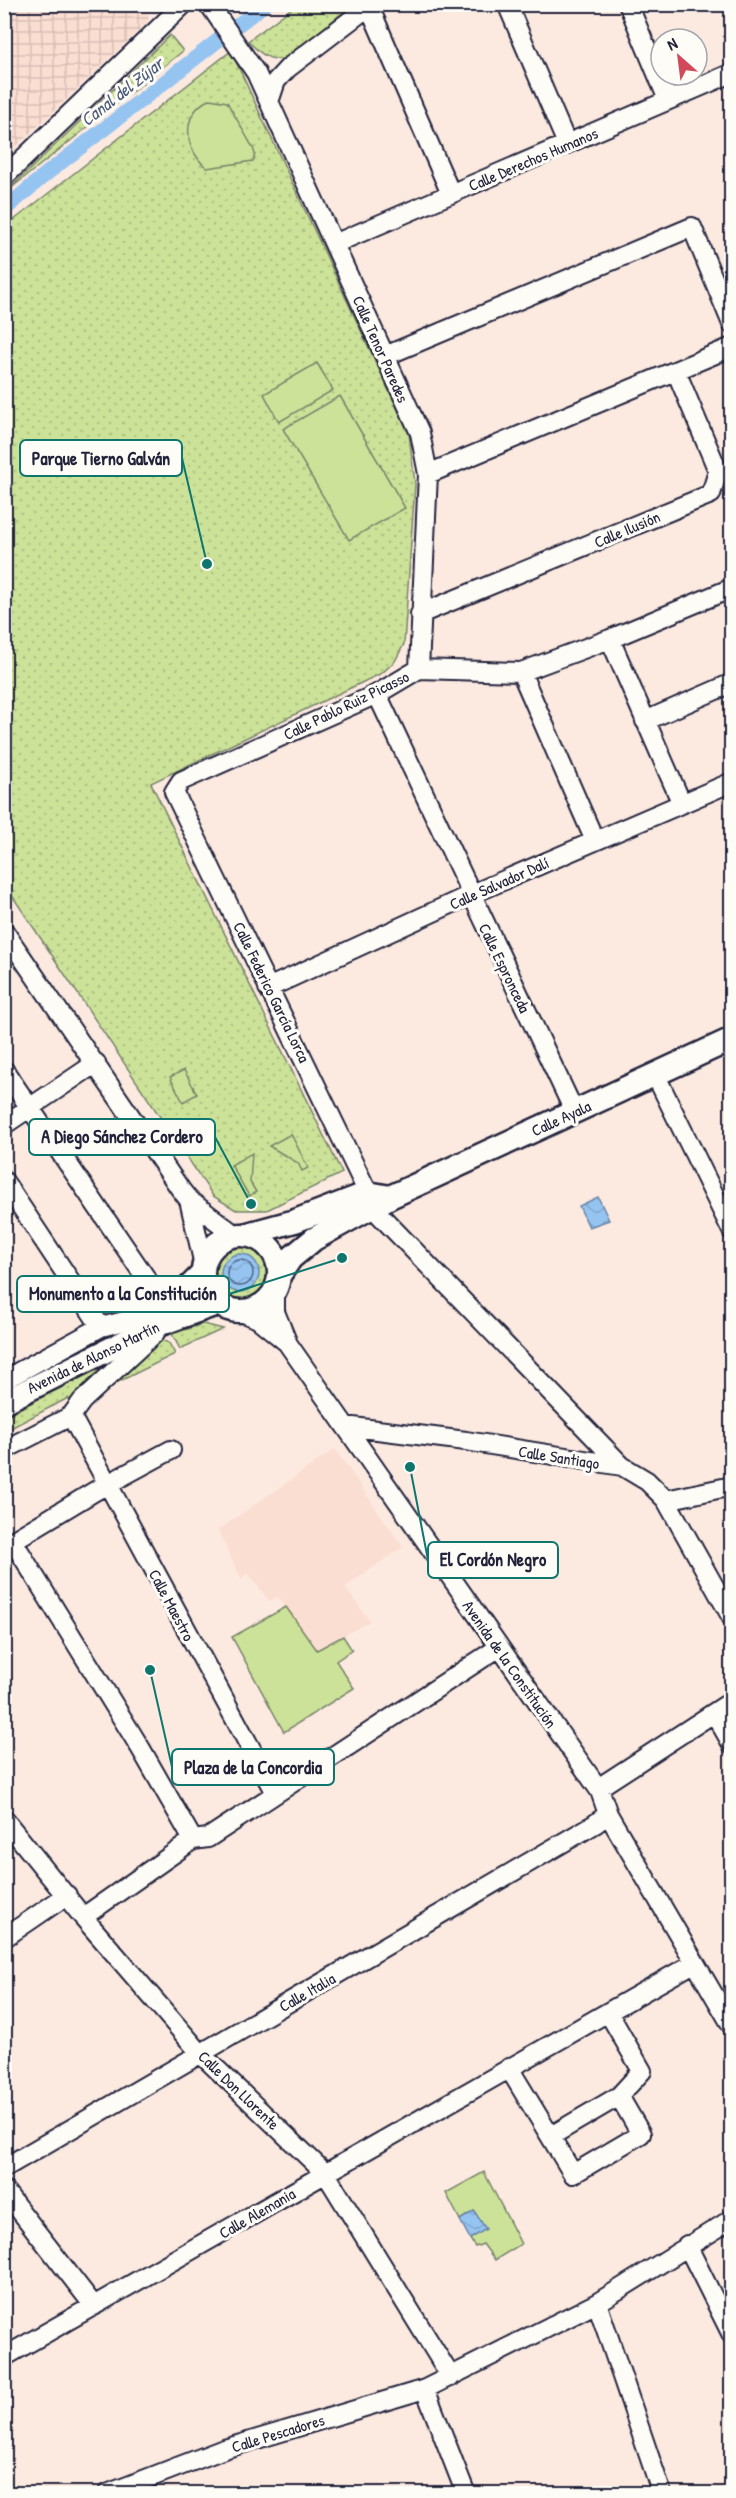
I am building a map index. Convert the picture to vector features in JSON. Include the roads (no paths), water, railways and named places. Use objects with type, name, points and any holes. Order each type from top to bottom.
[{"type":"main road","name":"Calle Ayala","points":[[277,1284],[291,1258],[314,1239],[377,1199],[732,1039]]},
{"type":"main road","name":"Calle Ayala","points":[[240,1235],[377,1199]]},
{"type":"main road","points":[[240,1235],[266,1243],[274,1252],[277,1284],[266,1303],[254,1310],[241,1312],[210,1305],[204,1285],[203,1269],[215,1245],[240,1235]]},
{"type":"main road","name":"Avenida de Alonso Martín","points":[[4,1402],[158,1315],[180,1296],[203,1269]]},
{"type":"main road","name":"Avenida de Alonso Martín","points":[[158,1315],[210,1305]]},
{"type":"street","points":[[4,177],[184,4]]},
{"type":"street","points":[[507,4],[567,144]]},
{"type":"street","points":[[628,4],[668,100]]},
{"type":"street","points":[[269,102],[276,81],[288,68],[370,5],[451,194]]},
{"type":"street","name":"Calle Tenor Paredes","points":[[214,11],[246,56],[269,102],[420,433],[428,474],[419,669]]},
{"type":"street","points":[[246,56],[266,69],[288,68]]},
{"type":"street","name":"Calle Derechos Humanos","points":[[334,244],[732,73]]},
{"type":"street","points":[[385,356],[692,227],[732,324]]},
{"type":"street","points":[[428,474],[732,347]]},
{"type":"street","name":"Calle Ilusión","points":[[420,614],[711,494],[717,471],[676,371]]},
{"type":"street","name":"Calle Pablo Ruiz Picasso","points":[[174,792],[181,781],[377,694],[419,669],[521,672],[610,639],[732,588]]},
{"type":"street","points":[[610,639],[682,804]]},
{"type":"street","points":[[521,672],[595,841]]},
{"type":"street","points":[[645,721],[732,683]]},
{"type":"street","name":"Calle Espronceda","points":[[377,694],[574,1112]]},
{"type":"street","name":"Calle Salvador Dalí","points":[[268,988],[470,895],[732,782]]},
{"type":"street","name":"Calle Federico García Lorca","points":[[174,792],[268,988],[377,1199],[622,1466]]},
{"type":"street","points":[[4,931],[189,1200],[240,1235]]},
{"type":"street","points":[[4,1125],[96,1064]]},
{"type":"street","points":[[4,1070],[31,1108],[158,1315]]},
{"type":"street","points":[[656,1074],[732,1231]]},
{"type":"street","points":[[4,1181],[101,1327]]},
{"type":"street","points":[[189,1200],[203,1269]]},
{"type":"street","name":"Avenida de la Constitución","points":[[277,1284],[275,1312],[288,1344],[498,1648],[598,1788],[608,1814],[732,2026]]},
{"type":"street","points":[[4,1450],[70,1416],[152,1335],[210,1305]]},
{"type":"street","name":"Avenida de la Constitución","points":[[241,1312],[258,1319],[288,1344]]},
{"type":"street","name":"Avenida de Alonso Martín","points":[[4,1380],[101,1327],[158,1315]]},
{"type":"street","name":"Calle Maestro","points":[[70,1416],[275,1792]]},
{"type":"street","name":"Calle Santiago","points":[[345,1426],[466,1441],[622,1466],[647,1481],[666,1500],[732,1617]]},
{"type":"street","points":[[367,1457],[374,1430]]},
{"type":"street","points":[[171,1450],[107,1484],[9,1544],[141,1749],[193,1840]]},
{"type":"street","points":[[666,1500],[732,1486]]},
{"type":"street","points":[[83,1917],[193,1840],[208,1838],[498,1648]]},
{"type":"street","points":[[598,1788],[732,1701]]},
{"type":"street","points":[[715,1713],[732,1744]]},
{"type":"street","name":"Calle Italia","points":[[4,2168],[608,1814]]},
{"type":"street","name":"Calle Don Llorente","points":[[4,1819],[83,1917],[201,2054],[326,2174],[451,2377]]},
{"type":"street","points":[[4,1938],[66,1895]]},
{"type":"street","name":"Calle Alemania","points":[[4,2357],[694,1964]]},
{"type":"street","points":[[550,2136],[619,2096],[642,2071],[608,2012]]},
{"type":"street","points":[[509,2068],[573,2174],[640,2134],[619,2096]]},
{"type":"street","points":[[4,2190],[94,2306]]},
{"type":"street","name":"Calle Pescadores","points":[[107,2493],[224,2449],[425,2389],[597,2303],[732,2219]]},
{"type":"street","points":[[687,2245],[732,2336]]},
{"type":"street","points":[[597,2303],[662,2493]]},
{"type":"street","points":[[425,2389],[466,2493]]},
{"type":"water","points":[[598,1197],[609,1220],[589,1227],[579,1206]]},
{"type":"water","points":[[240,1254],[253,1260],[259,1273],[253,1286],[240,1292],[227,1286],[221,1273],[227,1260]]},
{"type":"water","points":[[474,2211],[486,2229],[470,2239],[460,2220]]},
{"type":"waterway","name":"Canal del Zújar","points":[[4,210],[46,174],[265,4]]},
{"type":"place","name":"Parque Tierno Galván","points":[[207,564]]},
{"type":"place","name":"A Diego Sánchez Cordero","points":[[251,1204]]},
{"type":"place","name":"Monumento a la Constitución","points":[[342,1258]]},
{"type":"place","name":"El Cordón Negro","points":[[410,1467]]},
{"type":"place","name":"Plaza de la Concordia","points":[[150,1670]]}]
